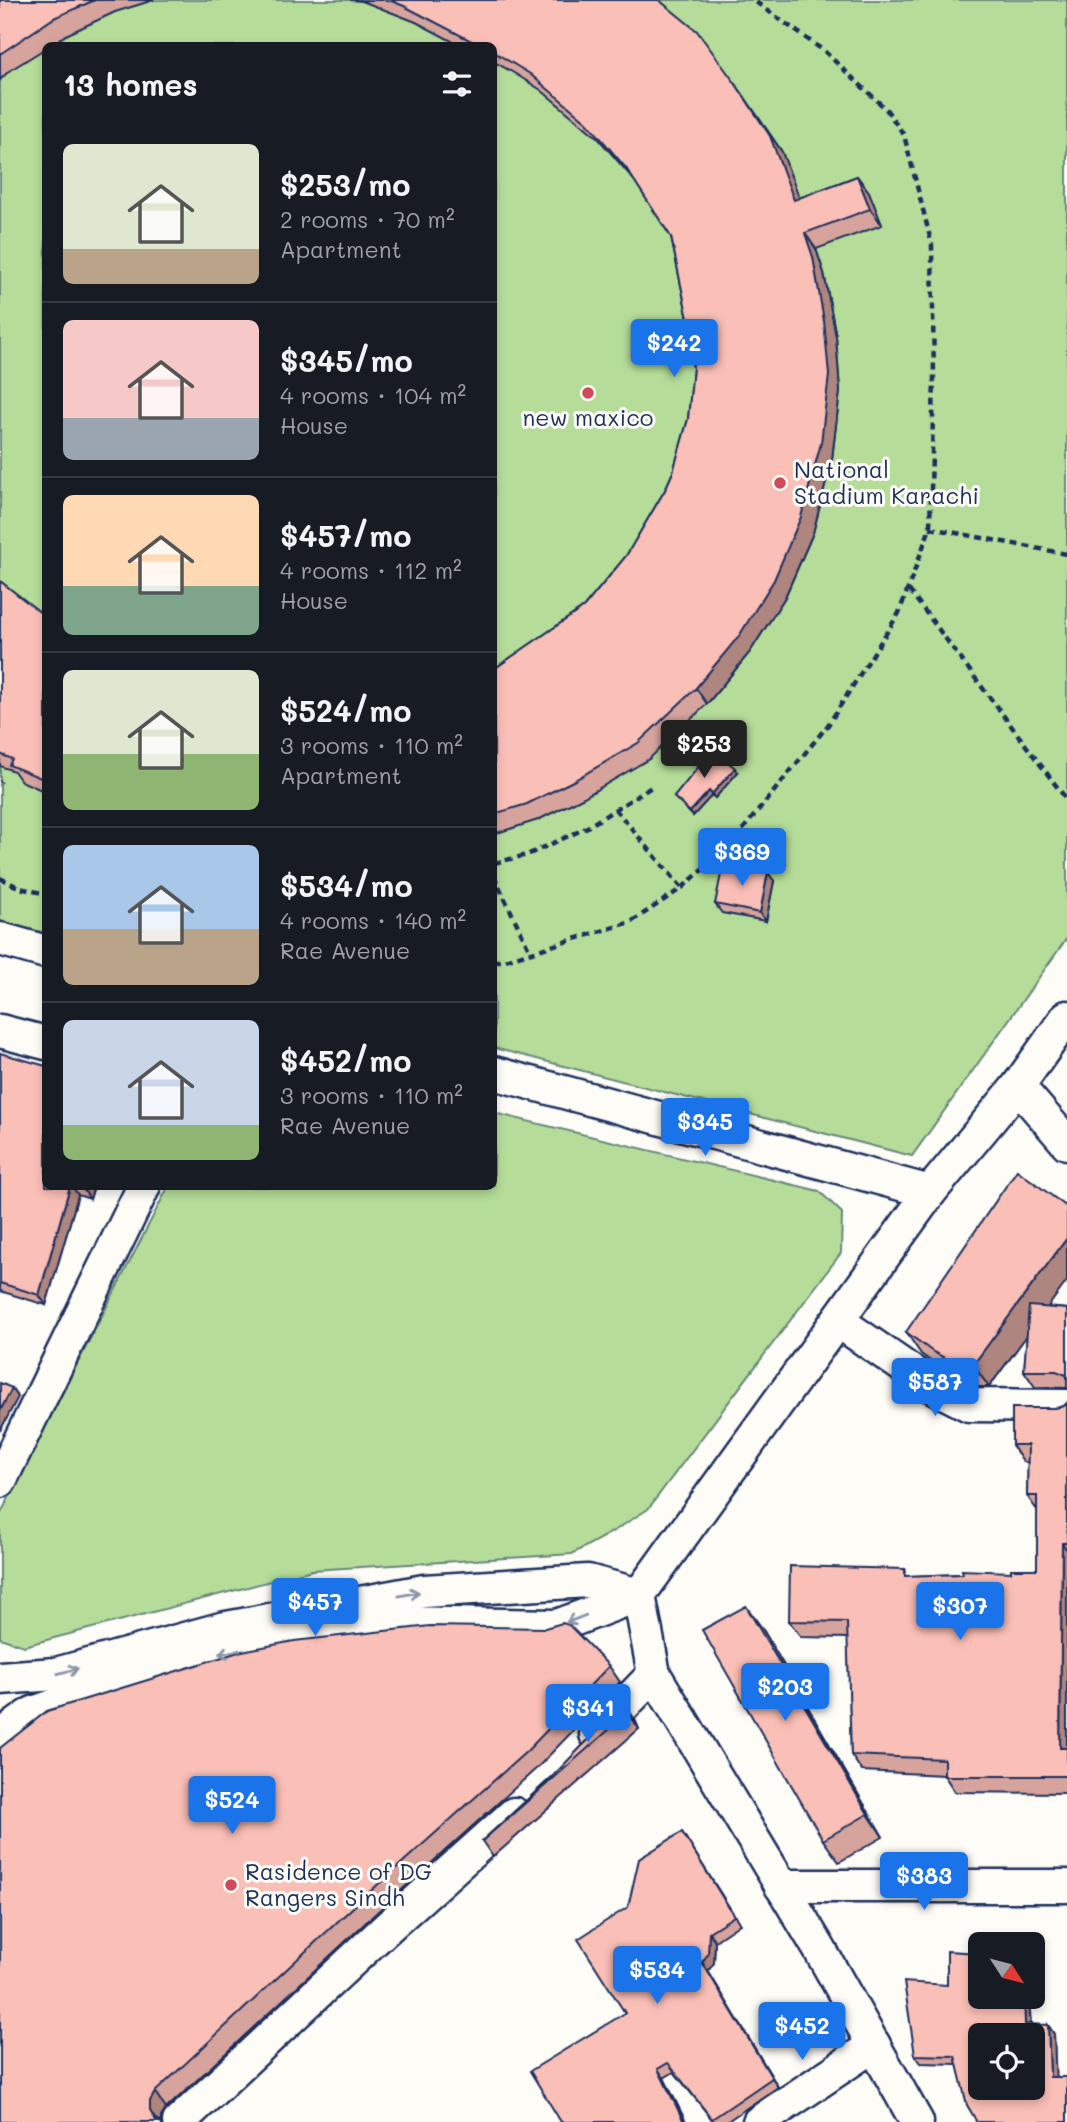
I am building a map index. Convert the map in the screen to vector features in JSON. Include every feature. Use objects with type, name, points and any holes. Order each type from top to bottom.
[{"type":"street","points":[[0,939],[42,951]]},
{"type":"street","points":[[0,1737],[33,1713],[181,1661],[395,1623],[557,1626],[639,1595],[930,1192],[1018,1086],[1067,1017]]},
{"type":"street","points":[[0,1031],[42,1042]]},
{"type":"street","points":[[497,1074],[930,1192]]},
{"type":"street","points":[[1018,1086],[1067,1143]]},
{"type":"street","points":[[0,1481],[142,1190]]},
{"type":"street","points":[[838,1321],[932,1386],[969,1405],[1067,1406]]},
{"type":"street","points":[[4,1675],[56,1674],[222,1629],[424,1591],[588,1581],[639,1595]]},
{"type":"street","points":[[639,1595],[654,1674],[918,2122]]},
{"type":"street","points":[[579,1752],[654,1674]]},
{"type":"street","points":[[179,2122],[388,1927],[531,1799]]},
{"type":"street","points":[[781,1886],[1067,1886]]},
{"type":"street","points":[[759,2122],[874,2045]]},
{"type":"path","points":[[497,961],[631,922],[682,888],[731,844],[828,725],[899,613],[930,528],[934,378],[932,245],[904,135],[886,109],[824,51],[753,0]]},
{"type":"path","points":[[930,528],[1067,554]]},
{"type":"path","points":[[909,589],[1067,800]]},
{"type":"path","points":[[497,862],[527,855],[584,829],[653,786]]},
{"type":"path","points":[[615,809],[682,888]]},
{"type":"path","points":[[0,878],[20,888],[42,893]]},
{"type":"path","points":[[497,882],[531,953]]},
{"type":"green space","name":"National Stadium Karachi","points":[[0,0],[1067,0],[1067,938],[912,1156],[497,1049],[497,42],[42,42],[42,932],[0,921]]},
{"type":"green space","points":[[497,1114],[819,1191],[842,1213],[841,1253],[648,1509],[572,1554],[312,1570],[24,1646],[0,1638],[0,1515],[166,1190],[497,1190]]},
{"type":"building","points":[[0,0],[95,0],[54,18],[0,54]]},
{"type":"building","points":[[389,0],[659,0],[697,31],[735,83],[770,136],[794,200],[857,176],[870,209],[805,233],[813,257],[824,321],[829,375],[821,443],[801,517],[774,580],[739,636],[696,688],[638,743],[527,804],[497,813],[497,667],[584,607],[626,556],[665,490],[688,419],[693,368],[688,319],[671,237],[626,168],[587,122],[530,74],[497,54],[497,42],[473,42]]},
{"type":"building","points":[[0,581],[42,614],[42,778],[9,765],[12,759],[0,754]]},
{"type":"building","points":[[713,749],[735,768],[712,794],[709,791],[690,812],[674,797]]},
{"type":"building","points":[[723,864],[768,872],[760,913],[715,904]]},
{"type":"building","points":[[0,1053],[42,1065],[42,1190],[69,1190],[39,1295],[0,1283]]},
{"type":"building","points":[[1017,1170],[1067,1207],[1067,1238],[973,1365],[958,1365],[933,1352],[906,1332]]},
{"type":"building","points":[[1029,1306],[1067,1309],[1067,1376],[1056,1371],[1024,1371]]},
{"type":"building","points":[[0,1383],[12,1388],[0,1411]]},
{"type":"building","points":[[1067,1403],[1067,1543],[1062,1543],[1060,1748],[1067,1748],[1067,1776],[944,1776],[944,1759],[851,1755],[847,1622],[789,1621],[790,1566],[905,1569],[905,1576],[963,1574],[962,1570],[1011,1572],[1011,1569],[1037,1569],[1037,1496],[1027,1496],[1028,1445],[1012,1445],[1012,1408],[1055,1408]]},
{"type":"building","points":[[746,1606],[868,1814],[823,1840],[702,1630]]},
{"type":"building","name":"Rasidence of DG Rangers Sindh","points":[[562,1623],[569,1625],[609,1666],[527,1751],[364,1897],[155,2092],[150,2101],[150,2111],[155,2119],[162,2122],[0,2122],[0,1748],[47,1711],[242,1651],[294,1641],[430,1626],[545,1628]]},
{"type":"building","points":[[624,1703],[628,1713],[482,1841],[552,1777]]},
{"type":"building","points":[[682,1832],[734,1916],[709,1932],[708,1954],[702,1962],[772,2078],[712,2119],[668,2063],[658,2069],[684,2122],[561,2122],[530,2071],[625,2013],[578,1939],[628,1907],[639,1859]]},
{"type":"building","points":[[947,1951],[968,1952],[968,2009],[1024,2009],[1025,2023],[968,2023],[968,2100],[1045,2100],[1045,2025],[1048,2025],[1050,2077],[1067,2077],[1067,2122],[977,2122],[967,2105],[955,2056],[915,2055],[904,1982],[947,1985]]},
{"type":"place","name":"new maxico","points":[[588,393]]},
{"type":"place","name":"National Stadium Karachi","points":[[780,483]]},
{"type":"place","name":"Rasidence of DG Rangers Sindh","points":[[231,1885]]}]
